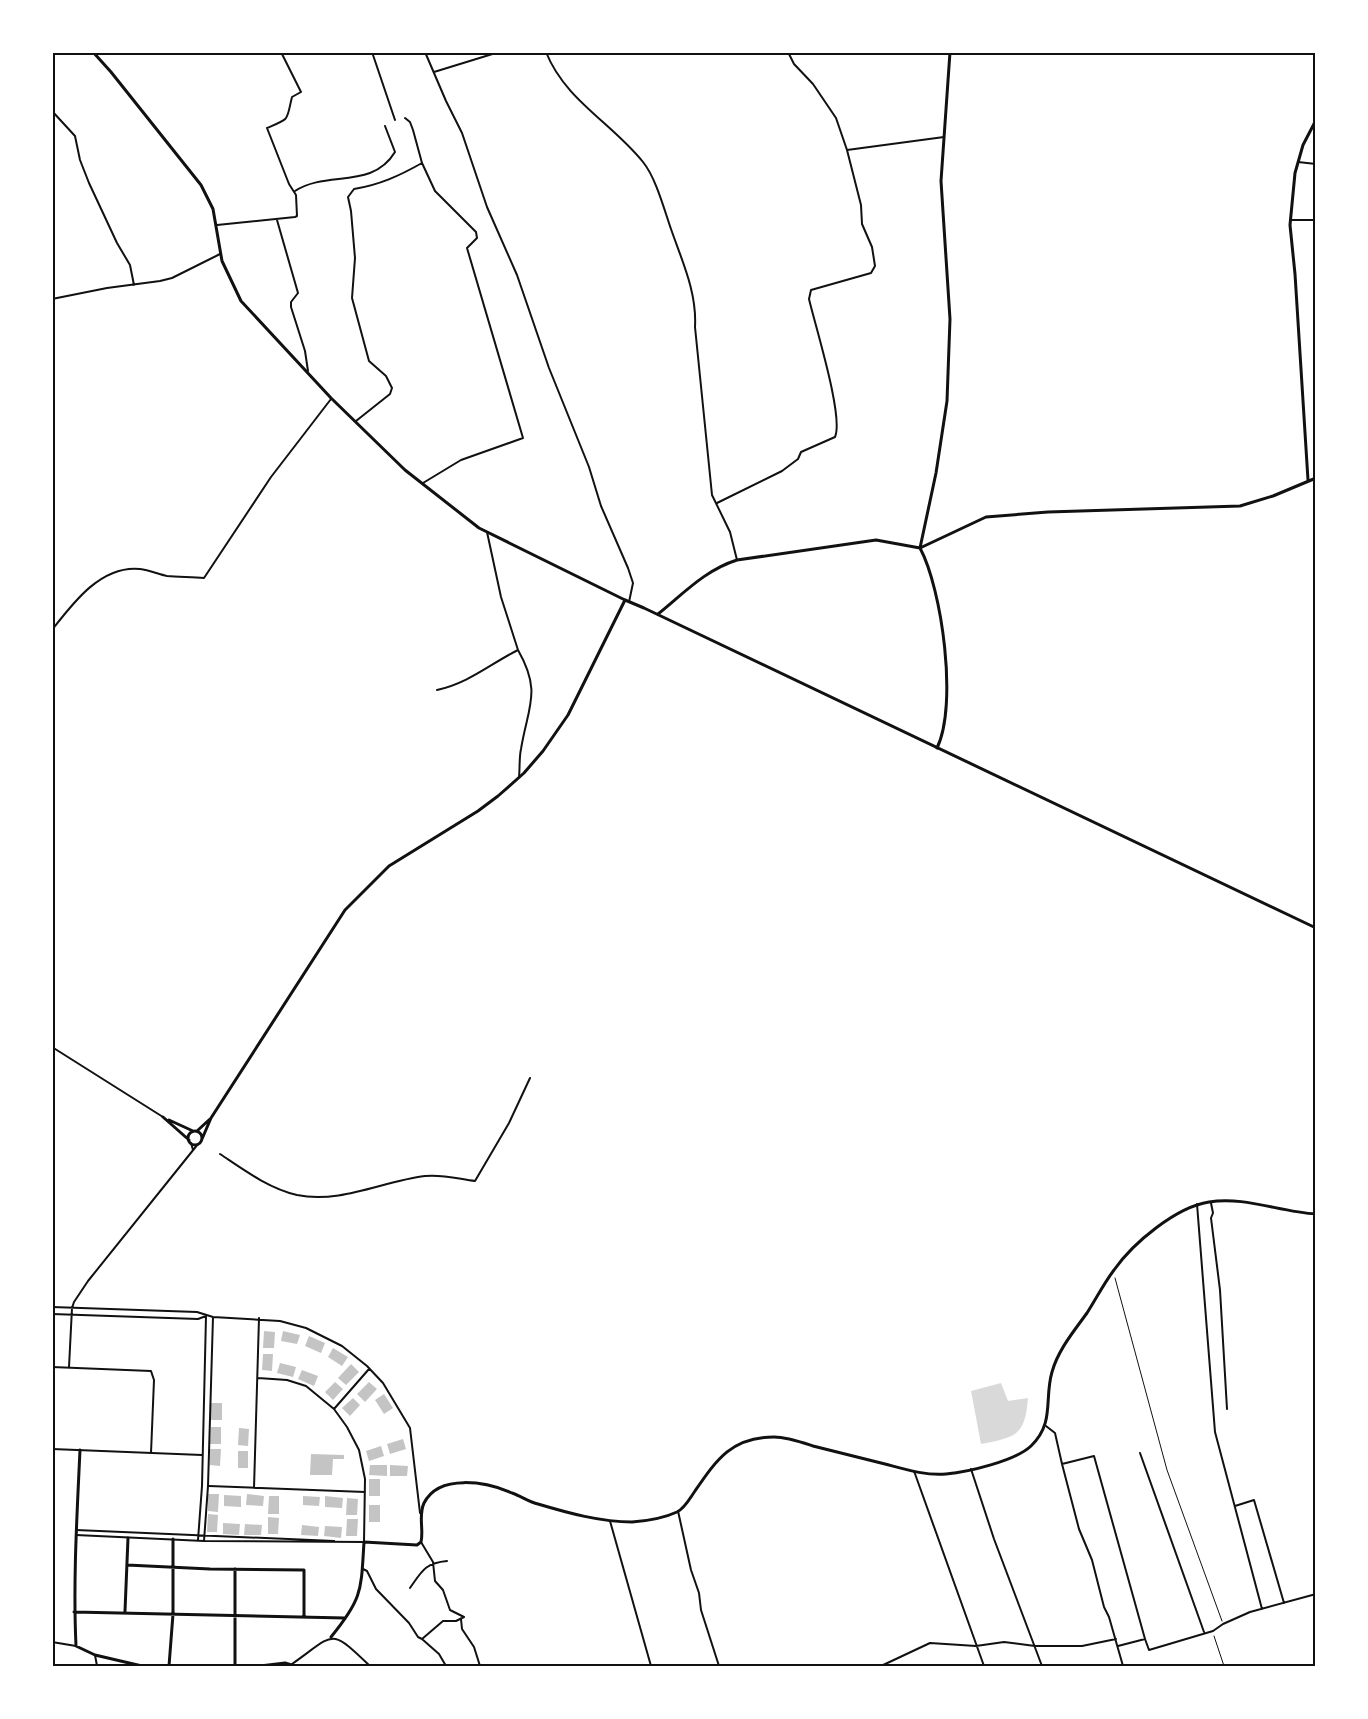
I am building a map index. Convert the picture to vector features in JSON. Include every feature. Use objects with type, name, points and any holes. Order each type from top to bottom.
[{"type":"street","points":[[93,52],[197,178],[209,201],[217,225],[220,254],[229,280],[241,301],[331,398],[405,470],[465,518],[487,532],[627,601],[1316,928]]},
{"type":"street","points":[[217,225],[297,216],[295,191],[289,184],[267,128],[286,119],[290,112],[291,99],[301,92],[280,52]]},
{"type":"street","points":[[372,52],[395,120]]},
{"type":"street","points":[[69,1367],[74,1302],[88,1281],[202,1139],[211,1118],[345,910],[389,866],[478,811],[519,777],[543,751],[568,715],[627,601],[633,583],[549,368],[517,275],[487,207],[462,133],[425,52]]},
{"type":"street","points":[[434,72],[500,52]]},
{"type":"street","points":[[546,52],[553,71],[579,101],[645,164],[658,192],[692,287],[712,495],[730,532],[737,560]]},
{"type":"street","points":[[717,503],[782,471],[798,459],[801,452],[835,437],[838,430],[826,358],[809,299],[811,290],[871,273],[875,266],[872,247],[862,224],[861,205],[847,150],[836,118],[813,84],[794,64],[788,52]]},
{"type":"street","points":[[937,748],[946,720],[947,665],[933,581],[927,560],[920,548],[936,473],[947,401],[950,319],[942,213],[950,52]]},
{"type":"street","points":[[52,111],[75,136],[80,160],[89,183],[117,243],[127,258],[134,285]]},
{"type":"street","points":[[405,118],[410,122],[422,163],[435,191],[476,232],[477,238],[467,248],[523,438],[461,460],[423,483]]},
{"type":"street","points":[[1308,480],[1290,220],[1295,173],[1304,145],[1316,120]]},
{"type":"street","points":[[295,191],[310,184],[375,172],[395,152],[385,126]]},
{"type":"street","points":[[847,150],[944,137]]},
{"type":"street","points":[[1298,162],[1316,164]]},
{"type":"street","points":[[356,421],[390,394],[392,388],[386,376],[369,361],[352,298],[355,258],[348,196],[354,189],[376,185],[395,178],[422,163]]},
{"type":"street","points":[[277,219],[298,293],[291,302],[291,307],[305,351],[308,371]]},
{"type":"street","points":[[1290,220],[1316,220]]},
{"type":"street","points":[[52,299],[172,278],[220,254]]},
{"type":"street","points":[[52,630],[77,597],[99,581],[117,572],[140,569],[167,576],[204,578],[271,477],[331,398]]},
{"type":"street","points":[[658,614],[695,582],[737,560],[876,540],[920,548],[986,517],[1048,512],[1240,506],[1273,496],[1316,478]]},
{"type":"street","points":[[487,532],[501,597],[518,650],[527,666],[532,690],[532,700],[520,750],[519,777]]},
{"type":"street","points":[[438,690],[464,682],[496,660],[518,650]]},
{"type":"street","points":[[52,1047],[163,1117],[201,1134],[202,1139]]},
{"type":"street","points":[[220,1154],[265,1183],[298,1195],[312,1197],[335,1196],[425,1176],[445,1176],[476,1182],[509,1123],[530,1078]]},
{"type":"street","points":[[163,1117],[190,1142],[198,1144]]},
{"type":"street","points":[[193,1150],[190,1134],[211,1118]]},
{"type":"street","points":[[1211,1201],[1213,1214],[1210,1218],[1220,1290],[1227,1409]]},
{"type":"street","points":[[421,1516],[425,1503],[436,1490],[444,1486],[466,1482],[498,1488],[538,1504],[610,1521],[646,1520],[678,1511],[719,1457],[753,1438],[779,1437],[914,1471],[945,1474],[1013,1457],[1031,1446],[1046,1426],[1052,1373],[1058,1356],[1113,1270],[1148,1235],[1182,1212],[1197,1204],[1211,1201],[1233,1201],[1315,1214]]},
{"type":"street","points":[[1197,1204],[1215,1432],[1262,1610]]},
{"type":"street","points":[[52,1307],[196,1312],[213,1317],[259,1318],[306,1328],[342,1346],[383,1383],[410,1428],[422,1542],[433,1562],[435,1581],[444,1590],[450,1610],[464,1617],[461,1619],[462,1629],[474,1647],[480,1666]]},
{"type":"street","points":[[52,1314],[198,1319],[206,1316]]},
{"type":"street","points":[[198,1540],[202,1486],[206,1316]]},
{"type":"street","points":[[204,1541],[213,1317]]},
{"type":"street","points":[[254,1488],[259,1318]]},
{"type":"street","points":[[52,1367],[152,1371],[154,1380],[151,1453]]},
{"type":"street","points":[[334,1409],[369,1369]]},
{"type":"street","points":[[258,1378],[287,1380],[306,1386],[334,1409],[359,1450],[365,1479],[363,1569],[359,1597],[347,1618],[331,1638]]},
{"type":"street","points":[[1046,1426],[1055,1433],[1079,1529],[1092,1560],[1104,1607],[1124,1666]]},
{"type":"street","points":[[52,1449],[202,1455]]},
{"type":"street","points":[[76,1646],[74,1612],[80,1450]]},
{"type":"street","points":[[1140,1453],[1204,1632]]},
{"type":"street","points":[[1062,1464],[1094,1456],[1149,1650],[1213,1631],[1223,1624],[1316,1594]]},
{"type":"street","points":[[971,1469],[994,1539],[1042,1666]]},
{"type":"street","points":[[914,1471],[984,1666]]},
{"type":"street","points":[[202,1486],[365,1492]]},
{"type":"street","points":[[1235,1506],[1254,1500],[1284,1603]]},
{"type":"street","points":[[678,1511],[691,1570],[699,1593],[701,1610],[719,1666]]},
{"type":"street","points":[[610,1521],[651,1666]]},
{"type":"street","points":[[76,1530],[417,1545],[422,1542]]},
{"type":"street","points":[[76,1535],[204,1541],[364,1542]]},
{"type":"street","points":[[125,1611],[128,1538]]},
{"type":"street","points":[[169,1666],[173,1614],[173,1539]]},
{"type":"street","points":[[411,1588],[427,1566],[433,1562],[447,1561]]},
{"type":"street","points":[[127,1564],[304,1570],[304,1617]]},
{"type":"street","points":[[235,1569],[235,1666]]},
{"type":"street","points":[[363,1569],[367,1571],[376,1589],[409,1623],[418,1637],[439,1654],[446,1666]]},
{"type":"street","points":[[74,1612],[125,1611],[347,1618]]},
{"type":"street","points":[[422,1639],[443,1621],[461,1619]]},
{"type":"street","points":[[260,1666],[285,1663],[293,1665],[324,1640],[331,1638],[342,1640],[370,1666]]},
{"type":"street","points":[[881,1666],[930,1643],[976,1646],[1004,1642],[1035,1646],[1082,1647],[1116,1639]]},
{"type":"street","points":[[1118,1646],[1145,1639]]},
{"type":"street","points":[[52,1642],[76,1646],[95,1655],[142,1666]]},
{"type":"street","points":[[95,1655],[97,1666]]},
{"type":"path","points":[[1113,1270],[1167,1470],[1223,1624]]},
{"type":"path","points":[[1213,1631],[1224,1666]]},
{"type":"shaded area","points":[[1001,1383],[1008,1401],[1028,1398],[1027,1411],[1017,1433],[981,1444],[971,1391]]},
{"type":"building","points":[[264,1331],[275,1332],[274,1348],[263,1348]]},
{"type":"building","points":[[283,1331],[300,1335],[297,1344],[281,1341]]},
{"type":"building","points":[[309,1336],[325,1343],[321,1353],[305,1346]]},
{"type":"building","points":[[333,1348],[348,1357],[342,1366],[328,1357]]},
{"type":"building","points":[[263,1354],[273,1354],[272,1371],[262,1370]]},
{"type":"building","points":[[280,1363],[296,1367],[293,1377],[277,1373]]},
{"type":"building","points":[[351,1364],[359,1372],[346,1385],[338,1378]]},
{"type":"building","points":[[302,1370],[318,1376],[314,1386],[298,1379]]},
{"type":"building","points":[[335,1382],[343,1389],[333,1400],[325,1392]]},
{"type":"building","points":[[369,1382],[377,1389],[365,1402],[357,1394]]},
{"type":"building","points":[[384,1394],[393,1408],[384,1414],[375,1400]]},
{"type":"building","points":[[353,1398],[360,1405],[350,1416],[342,1408]]},
{"type":"building","points":[[211,1403],[222,1403],[222,1420],[211,1420]]},
{"type":"building","points":[[211,1427],[221,1427],[221,1444],[210,1444]]},
{"type":"building","points":[[239,1428],[249,1429],[248,1446],[238,1445]]},
{"type":"building","points":[[403,1439],[406,1449],[390,1454],[387,1444]]},
{"type":"building","points":[[381,1446],[384,1456],[369,1461],[366,1451]]},
{"type":"building","points":[[210,1449],[221,1449],[220,1466],[210,1465]]},
{"type":"building","points":[[238,1451],[248,1451],[248,1468],[238,1468]]},
{"type":"building","points":[[311,1454],[344,1455],[344,1459],[333,1459],[332,1475],[310,1475]]},
{"type":"building","points":[[370,1465],[387,1465],[387,1476],[369,1475]]},
{"type":"building","points":[[390,1465],[408,1466],[407,1476],[390,1476]]},
{"type":"building","points":[[369,1479],[380,1479],[380,1496],[369,1496]]},
{"type":"building","points":[[208,1494],[219,1494],[218,1512],[208,1511]]},
{"type":"building","points":[[247,1494],[264,1496],[263,1506],[246,1505]]},
{"type":"building","points":[[224,1495],[241,1496],[241,1507],[224,1506]]},
{"type":"building","points":[[269,1496],[279,1496],[279,1514],[268,1514]]},
{"type":"building","points":[[303,1496],[320,1497],[319,1506],[303,1505]]},
{"type":"building","points":[[325,1496],[343,1498],[342,1508],[325,1507]]},
{"type":"building","points":[[347,1498],[358,1499],[357,1515],[346,1515]]},
{"type":"building","points":[[369,1505],[380,1505],[380,1522],[369,1522]]},
{"type":"building","points":[[208,1514],[218,1515],[217,1532],[207,1532]]},
{"type":"building","points":[[268,1517],[279,1518],[278,1534],[268,1534]]},
{"type":"building","points":[[347,1519],[358,1519],[357,1536],[346,1536]]},
{"type":"building","points":[[223,1523],[240,1524],[239,1535],[223,1534]]},
{"type":"building","points":[[245,1524],[262,1525],[261,1535],[244,1535]]},
{"type":"building","points":[[302,1525],[319,1527],[318,1536],[301,1535]]},
{"type":"building","points":[[325,1526],[342,1527],[341,1538],[324,1536]]}]
